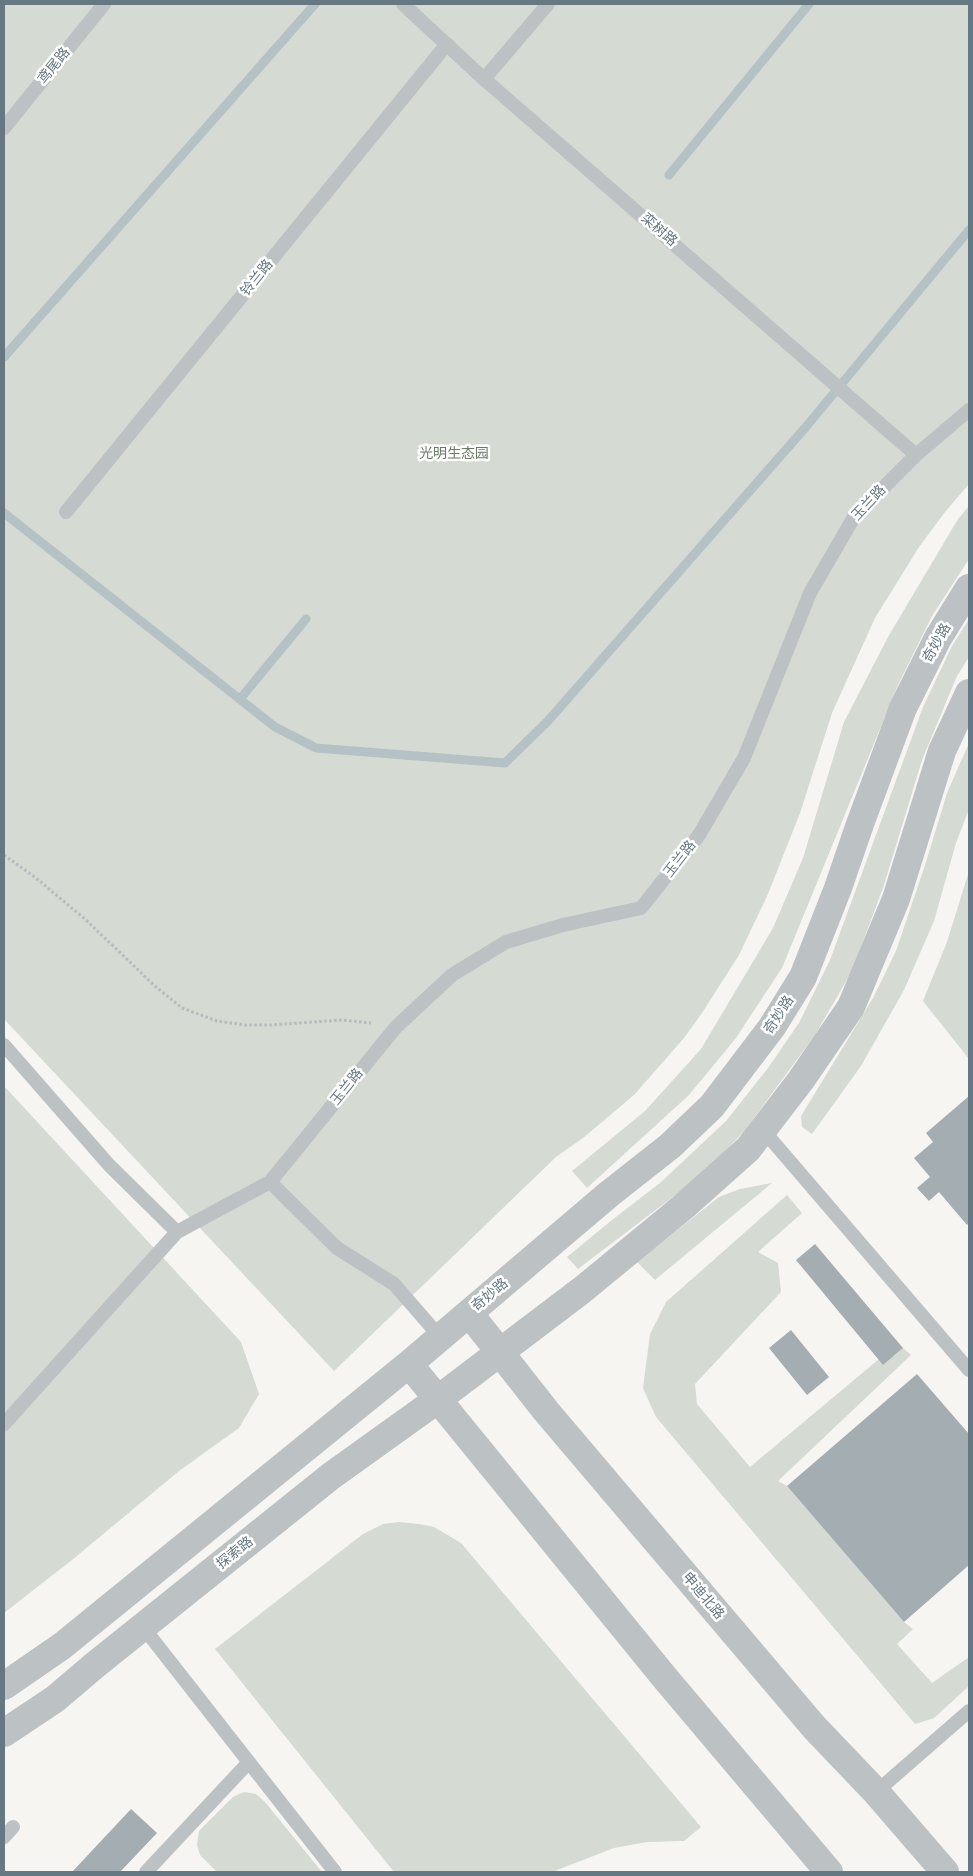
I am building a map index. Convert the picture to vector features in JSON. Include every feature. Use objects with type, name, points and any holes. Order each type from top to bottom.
[{"type":"street","name":"奇妙路","points":[[440,1337],[609,1194],[670,1146],[712,1106],[772,1027],[803,977],[816,948],[903,708],[938,638],[969,588]]},
{"type":"street","points":[[500,1354],[683,1207],[748,1150],[801,1080],[851,1007],[896,899],[942,751],[969,693]]},
{"type":"street","name":"申迪北路","points":[[469,1313],[500,1354],[814,1727],[876,1792],[945,1872]]},
{"type":"street","points":[[4,1686],[62,1646],[440,1337]]},
{"type":"street","name":"探索路","points":[[4,1733],[55,1699],[330,1476],[500,1354]]},
{"type":"street","points":[[409,1364],[665,1678],[829,1872]]},
{"type":"lane","name":"鸢尾路","points":[[4,128],[104,4]]},
{"type":"lane","name":"栾树路","points":[[403,4],[484,78],[916,455]]},
{"type":"lane","points":[[484,78],[548,4]]},
{"type":"lane","name":"铃兰路","points":[[66,512],[448,44]]},
{"type":"lane","name":"玉兰路","points":[[270,1182],[396,1027],[452,975],[506,942],[563,925],[641,908],[699,835],[744,758],[810,593],[854,517],[916,455],[969,410]]},
{"type":"lane","points":[[4,1045],[109,1165],[177,1232]]},
{"type":"lane","points":[[763,1130],[969,1370]]},
{"type":"lane","points":[[4,1424],[177,1232],[270,1182],[336,1248],[394,1284],[440,1337]]},
{"type":"lane","points":[[143,1627],[335,1872]]},
{"type":"lane","points":[[876,1792],[969,1711]]},
{"type":"lane","points":[[146,1872],[249,1762]]},
{"type":"path","points":[[4,855],[36,878],[86,920],[156,987],[182,1008],[216,1021],[245,1025],[342,1020],[396,1027]]},
{"type":"green space","name":"光明生态园","points":[[4,4],[969,4],[969,484],[919,547],[875,618],[832,713],[800,813],[768,894],[739,955],[702,1013],[684,1038],[634,1095],[583,1138],[556,1157],[334,1371],[4,1019]]},
{"type":"green space","points":[[969,506],[969,559],[932,616],[898,685],[782,968],[736,1038],[689,1095],[587,1188],[572,1171],[645,1111],[701,1049],[773,928],[803,858],[844,722],[888,637],[958,519]]},
{"type":"green space","points":[[969,619],[969,657],[957,676],[922,760],[884,885],[852,971],[815,1035],[745,1130],[707,1171],[578,1269],[567,1257],[660,1183],[726,1121],[768,1068],[799,1023],[830,960],[923,707],[952,646]]},
{"type":"green space","points":[[969,743],[969,809],[956,843],[934,921],[904,990],[861,1066],[812,1134],[802,1127],[801,1116],[873,998],[896,951],[947,793]]},
{"type":"green space","points":[[969,871],[969,1059],[923,1001],[947,942]]},
{"type":"green space","points":[[4,1086],[241,1342],[259,1394],[239,1428],[179,1471],[72,1560],[4,1613]]},
{"type":"green space","points":[[772,1183],[655,1280],[637,1262],[719,1197],[740,1189]]},
{"type":"green space","points":[[787,1195],[802,1213],[758,1252],[778,1263],[781,1292],[695,1384],[697,1404],[750,1467],[879,1359],[884,1364],[903,1348],[911,1355],[778,1481],[787,1486],[904,1622],[913,1629],[897,1644],[932,1683],[969,1657],[969,1686],[934,1718],[915,1724],[656,1417],[643,1388],[650,1334],[666,1302]]},
{"type":"green space","points":[[399,1522],[434,1527],[461,1543],[701,1827],[684,1841],[647,1842],[614,1848],[552,1872],[394,1872],[215,1649],[363,1534],[383,1524]]},
{"type":"green space","points":[[244,1792],[256,1794],[265,1802],[322,1872],[217,1872],[200,1855],[197,1845],[199,1831],[233,1797]]},
{"type":"building","points":[[969,1096],[969,1223],[967,1225],[939,1192],[929,1201],[917,1188],[930,1177],[914,1158],[933,1142],[926,1133]]},
{"type":"building","points":[[815,1244],[903,1348],[883,1365],[796,1260]]},
{"type":"building","points":[[791,1330],[829,1377],[807,1395],[769,1348]]},
{"type":"building","points":[[917,1374],[969,1434],[969,1565],[904,1622],[787,1486]]},
{"type":"building","points":[[131,1809],[157,1833],[120,1872],[72,1872]]},
{"type":"waterway","points":[[4,357],[315,4]]},
{"type":"waterway","points":[[669,175],[809,4]]},
{"type":"waterway","points":[[4,513],[275,727],[316,748],[505,763],[547,722],[805,428],[969,230]]},
{"type":"waterway","points":[[240,699],[306,619]]}]
